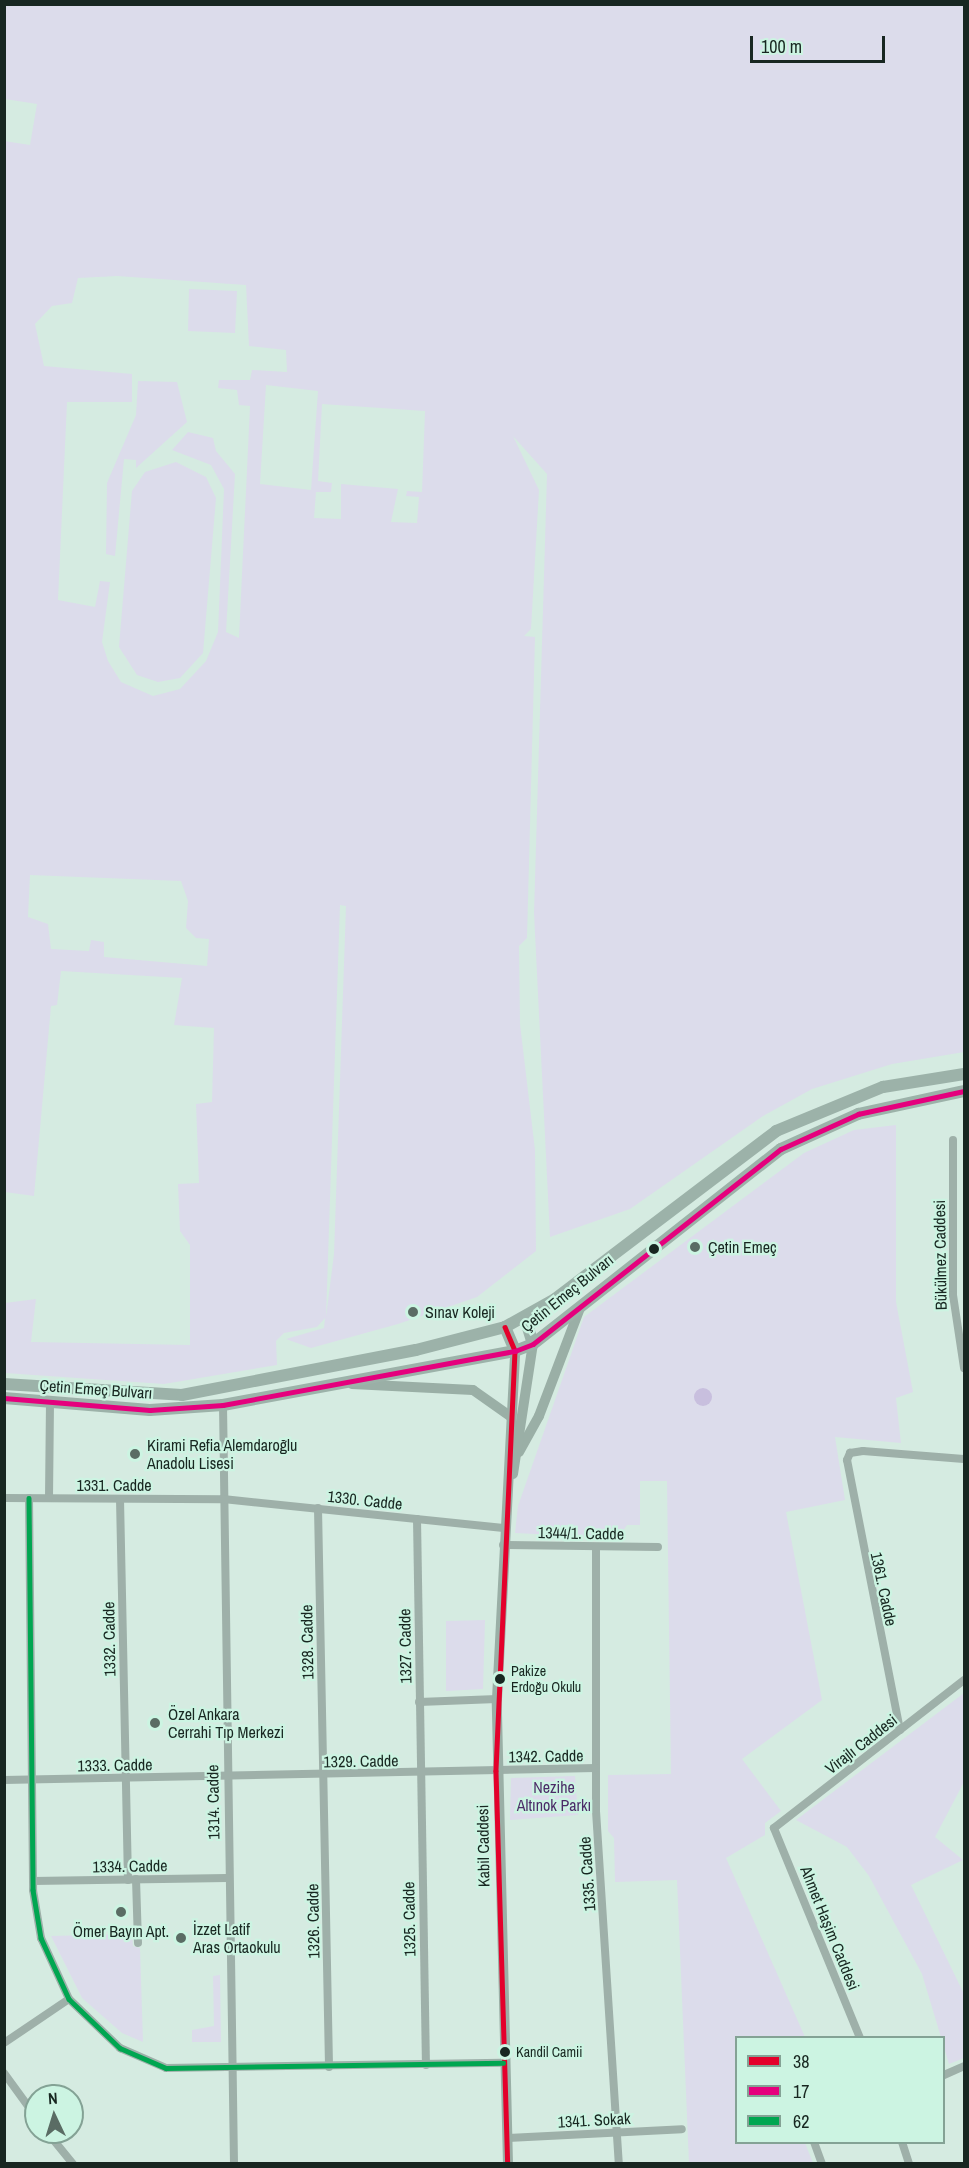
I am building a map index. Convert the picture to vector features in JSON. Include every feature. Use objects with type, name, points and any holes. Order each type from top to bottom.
[{"type":"main road","name":"Çetin Emeç Bulvarı","points":[[4,1384],[182,1395],[416,1350],[506,1327],[525,1318],[777,1131],[883,1087],[964,1074]]},
{"type":"main road","name":"Çetin Emeç Bulvarı","points":[[4,1398],[150,1410],[223,1405],[515,1352],[533,1344],[781,1149],[858,1114],[964,1091]]},
{"type":"main road","points":[[516,1458],[539,1416],[580,1308]]},
{"type":"main road","points":[[525,1318],[533,1344]]},
{"type":"main road","points":[[506,1327],[515,1352]]},
{"type":"main road","name":"Kabil Caddesi","points":[[504,1528],[533,1344]]},
{"type":"main road","name":"Kabil Caddesi","points":[[508,2163],[503,2063],[496,1771],[503,1545],[515,1352]]},
{"type":"main road","points":[[340,1383],[473,1390],[510,1416]]},
{"type":"street","name":"Bükülmez Caddesi","points":[[953,1140],[953,1295],[964,1368]]},
{"type":"street","points":[[49,1498],[50,1403]]},
{"type":"street","name":"1314. Cadde","points":[[223,1405],[227,1878],[234,2163]]},
{"type":"street","name":"1361. Cadde","points":[[900,1730],[848,1482],[850,1453],[964,1459]]},
{"type":"street","name":"1331. Cadde","points":[[4,1498],[223,1499]]},
{"type":"street","points":[[29,1498],[33,1881],[41,1938],[69,1999],[120,2048],[147,2063],[232,2069],[503,2063]]},
{"type":"street","name":"1332. Cadde","points":[[120,1499],[125,1779],[138,1943]]},
{"type":"street","name":"1330. Cadde","points":[[223,1499],[504,1528]]},
{"type":"street","name":"1328. Cadde","points":[[318,1508],[324,1775]]},
{"type":"street","name":"1327. Cadde","points":[[417,1519],[419,1773]]},
{"type":"street","name":"1344/1. Cadde","points":[[503,1545],[658,1547]]},
{"type":"street","name":"1335. Cadde","points":[[596,1547],[596,1768],[619,2163]]},
{"type":"street","name":"Virajlı Caddesi","points":[[774,1828],[964,1680]]},
{"type":"street","points":[[418,1702],[497,1699]]},
{"type":"street","name":"1342. Cadde","points":[[496,1771],[596,1768]]},
{"type":"street","name":"1329. Cadde","points":[[226,1778],[496,1771]]},
{"type":"street","name":"1325. Cadde","points":[[419,1773],[426,2065]]},
{"type":"street","name":"1326. Cadde","points":[[324,1775],[329,2067]]},
{"type":"street","name":"1333. Cadde","points":[[4,1780],[226,1778]]},
{"type":"street","name":"Ahmet Haşim Caddesi","points":[[774,1828],[860,2036]]},
{"type":"street","name":"1334. Cadde","points":[[33,1881],[227,1878]]},
{"type":"street","points":[[4,2043],[69,1999]]},
{"type":"street","points":[[945,2075],[964,2066]]},
{"type":"street","points":[[4,2073],[24,2100]]},
{"type":"street","name":"1341. Sokak","points":[[507,2138],[682,2129]]},
{"type":"street","points":[[57,2144],[72,2163]]},
{"type":"street","points":[[815,2144],[822,2163]]},
{"type":"street","points":[[903,2144],[909,2163]]},
{"type":"green space","points":[[4,5],[964,5],[964,1052],[892,1064],[812,1089],[763,1116],[630,1209],[550,1237],[534,913],[547,474],[513,436],[539,490],[531,629],[524,636],[535,637],[527,938],[519,946],[520,1024],[535,1150],[536,1251],[477,1297],[398,1324],[311,1348],[286,1339],[324,1328],[325,1318],[317,1327],[284,1333],[276,1341],[277,1365],[164,1384],[5,1373],[5,1303],[36,1299],[31,1342],[190,1345],[190,1245],[180,1231],[178,1184],[199,1183],[196,1104],[212,1102],[214,1028],[174,1025],[182,978],[61,971],[57,1005],[51,1006],[34,1196],[5,1192],[4,141],[30,145],[37,104],[5,99]],"holes":[[[117,276],[246,285],[249,346],[286,350],[287,372],[252,370],[250,380],[219,380],[218,388],[237,390],[239,405],[250,406],[239,638],[226,632],[235,474],[216,451],[213,438],[188,432],[172,450],[211,465],[224,489],[218,632],[206,661],[180,689],[153,696],[121,682],[108,661],[102,642],[110,582],[100,581],[95,607],[58,600],[67,402],[132,402],[132,374],[44,366],[35,324],[52,306],[72,303],[78,278]],[[266,385],[318,391],[311,490],[260,484]],[[322,404],[425,411],[422,492],[407,491],[406,496],[419,497],[417,523],[391,522],[398,489],[341,484],[341,519],[314,518],[316,492],[331,492],[332,483],[318,481]],[[30,875],[181,881],[188,901],[186,928],[196,938],[209,939],[207,966],[104,957],[104,942],[91,940],[89,951],[51,949],[48,924],[28,917]],[[340,905],[346,906],[334,1254],[326,1317]]]},
{"type":"green space","points":[[189,289],[237,291],[235,333],[188,331]]},
{"type":"green space","points":[[138,381],[177,382],[187,422],[136,468],[136,460],[124,459],[115,556],[106,554],[107,483],[136,415]]},
{"type":"green space","points":[[176,462],[206,477],[216,498],[203,653],[180,678],[158,682],[137,675],[119,647],[132,491],[145,472]]},
{"type":"green space","points":[[896,1125],[896,1302],[913,1392],[896,1398],[901,1443],[835,1437],[845,1500],[786,1512],[822,1700],[742,1759],[781,1811],[765,1823],[765,1835],[726,1858],[805,2036],[735,2036],[735,2144],[805,2144],[813,2163],[689,2163],[677,1880],[615,1882],[614,1838],[608,1831],[608,1775],[671,1774],[667,1481],[640,1481],[640,1525],[627,1525],[618,1538],[515,1533],[518,1506],[584,1317],[804,1153],[854,1130]]},
{"type":"green space","points":[[485,1620],[483,1689],[446,1691],[446,1621]]},
{"type":"green space","points":[[964,1693],[964,1782],[935,1837],[963,1860],[911,1885],[964,1994],[964,2058],[949,2064],[945,2051],[945,2036],[941,2036],[922,1974],[869,1876],[847,1847],[796,1820]]},
{"type":"green space","name":"Nezihe Altınok Parkı","points":[[575,1776],[578,1815],[510,1820],[511,1778]]},
{"type":"green space","points":[[132,1934],[133,1946],[140,1948],[143,2042],[122,2033],[82,1998],[51,1936]]},
{"type":"green space","points":[[220,1975],[221,2042],[192,2042],[192,2030],[214,2026],[213,1976]]},
{"type":"shaded area","points":[[699,1388],[707,1388],[712,1393],[710,1404],[699,1406],[694,1401],[694,1393]]},
{"type":"transit line","name":"17","points":[[4,1398],[150,1410],[223,1405],[515,1351],[533,1344],[781,1149],[858,1114],[964,1091]]},
{"type":"transit line","name":"38","points":[[505,1327],[515,1351],[496,1771],[508,2164]]},
{"type":"transit line","name":"62","points":[[29,1498],[33,1890],[41,1938],[69,1999],[120,2048],[166,2068],[503,2063]]},
{"type":"place","name":"Çetin Emeç","points":[[695,1247]]},
{"type":"place","name":"Sınav Koleji","points":[[413,1312]]},
{"type":"place","name":"Kirami Refia Alemdaroğlu Anadolu Lisesi","points":[[135,1454]]},
{"type":"place","name":"Pakize Erdoğu Okulu","points":[[500,1679]]},
{"type":"place","name":"Özel Ankara Cerrahi Tıp Merkezi","points":[[155,1723]]},
{"type":"place","name":"Ömer Bayın Apt.","points":[[121,1912]]},
{"type":"place","name":"İzzet Latif Aras Ortaokulu","points":[[181,1938]]},
{"type":"place","name":"Kandil Camii","points":[[505,2052]]}]
